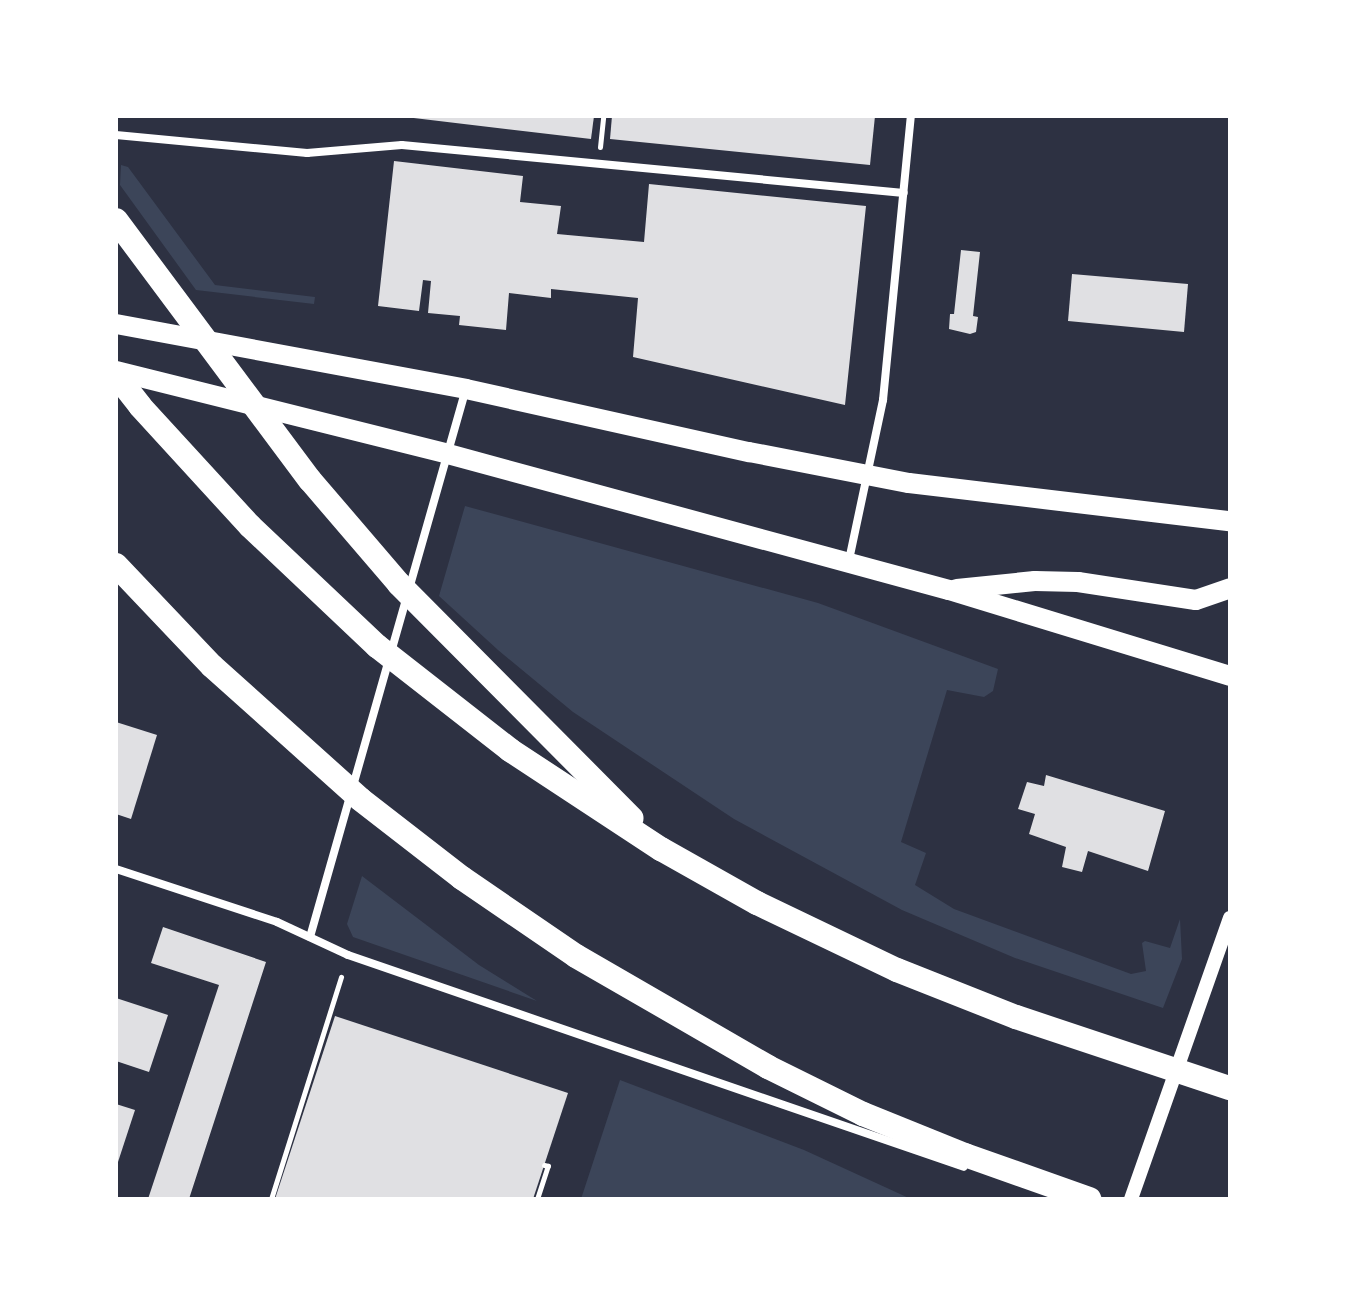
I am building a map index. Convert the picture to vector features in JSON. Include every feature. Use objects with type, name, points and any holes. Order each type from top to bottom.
[{"type":"highway","points":[[116,220],[310,480],[399,584],[661,849]]},
{"type":"highway","points":[[116,373],[250,526],[377,646],[510,750],[661,849],[757,903],[897,970],[1016,1017],[1230,1088]]},
{"type":"highway","points":[[116,565],[212,666],[349,789],[462,878],[576,956],[768,1067],[863,1114],[965,1155],[1089,1199]]},
{"type":"main road","points":[[116,324],[466,389],[869,476],[1062,503],[1230,521]]},
{"type":"main road","points":[[116,373],[448,454],[949,590],[1230,676]]},
{"type":"main road","points":[[949,590],[1035,581],[1078,582],[1196,600],[1230,588]]},
{"type":"street","points":[[848,565],[883,400],[911,116]]},
{"type":"street","points":[[116,135],[307,153],[402,145],[904,193]]},
{"type":"street","points":[[310,937],[466,389]]},
{"type":"street","points":[[116,869],[245,910],[348,955],[981,1173]]},
{"type":"street","points":[[1131,1199],[1230,918]]},
{"type":"path","points":[[598,163],[603,116]]},
{"type":"path","points":[[271,1199],[341,977]]},
{"type":"path","points":[[537,1199],[548,1166],[544,1165]]},
{"type":"shaded area","points":[[121,165],[128,167],[215,285],[315,297],[314,304],[196,290],[120,185]]},
{"type":"shaded area","points":[[465,506],[818,603],[998,669],[993,691],[984,697],[947,690],[901,842],[926,853],[915,885],[954,909],[1131,974],[1146,971],[1142,943],[1145,941],[1170,948],[1180,919],[1182,959],[1163,1008],[1015,958],[902,910],[734,819],[573,712],[439,596]]},
{"type":"shaded area","points":[[362,876],[479,965],[537,1001],[353,937],[347,924]]},
{"type":"shaded area","points":[[620,1080],[804,1150],[911,1199],[581,1199]]},
{"type":"building","points":[[397,116],[594,116],[591,139]]},
{"type":"building","points":[[612,116],[875,116],[870,165],[610,139]]},
{"type":"building","points":[[394,161],[523,176],[520,202],[561,206],[557,234],[644,242],[649,184],[866,206],[845,405],[633,357],[638,298],[551,289],[551,298],[509,293],[506,330],[459,325],[460,316],[428,313],[431,281],[423,280],[419,311],[378,306]]},
{"type":"building","points":[[961,250],[980,252],[973,316],[978,317],[976,332],[970,334],[949,329],[950,314],[954,314]]},
{"type":"building","points":[[1072,274],[1188,284],[1184,332],[1068,321]]},
{"type":"building","points":[[116,722],[157,735],[131,819],[116,814]]},
{"type":"building","points":[[1046,775],[1165,811],[1148,871],[1088,851],[1082,872],[1062,867],[1066,847],[1029,834],[1035,814],[1018,809],[1027,782],[1044,786]]},
{"type":"building","points":[[163,927],[266,962],[189,1199],[148,1199],[219,985],[151,963]]},
{"type":"building","points":[[116,998],[168,1015],[149,1072],[116,1061]]},
{"type":"building","points":[[335,1016],[568,1093],[533,1199],[275,1199]]},
{"type":"building","points":[[116,1104],[135,1110],[117,1165],[116,1165]]}]
